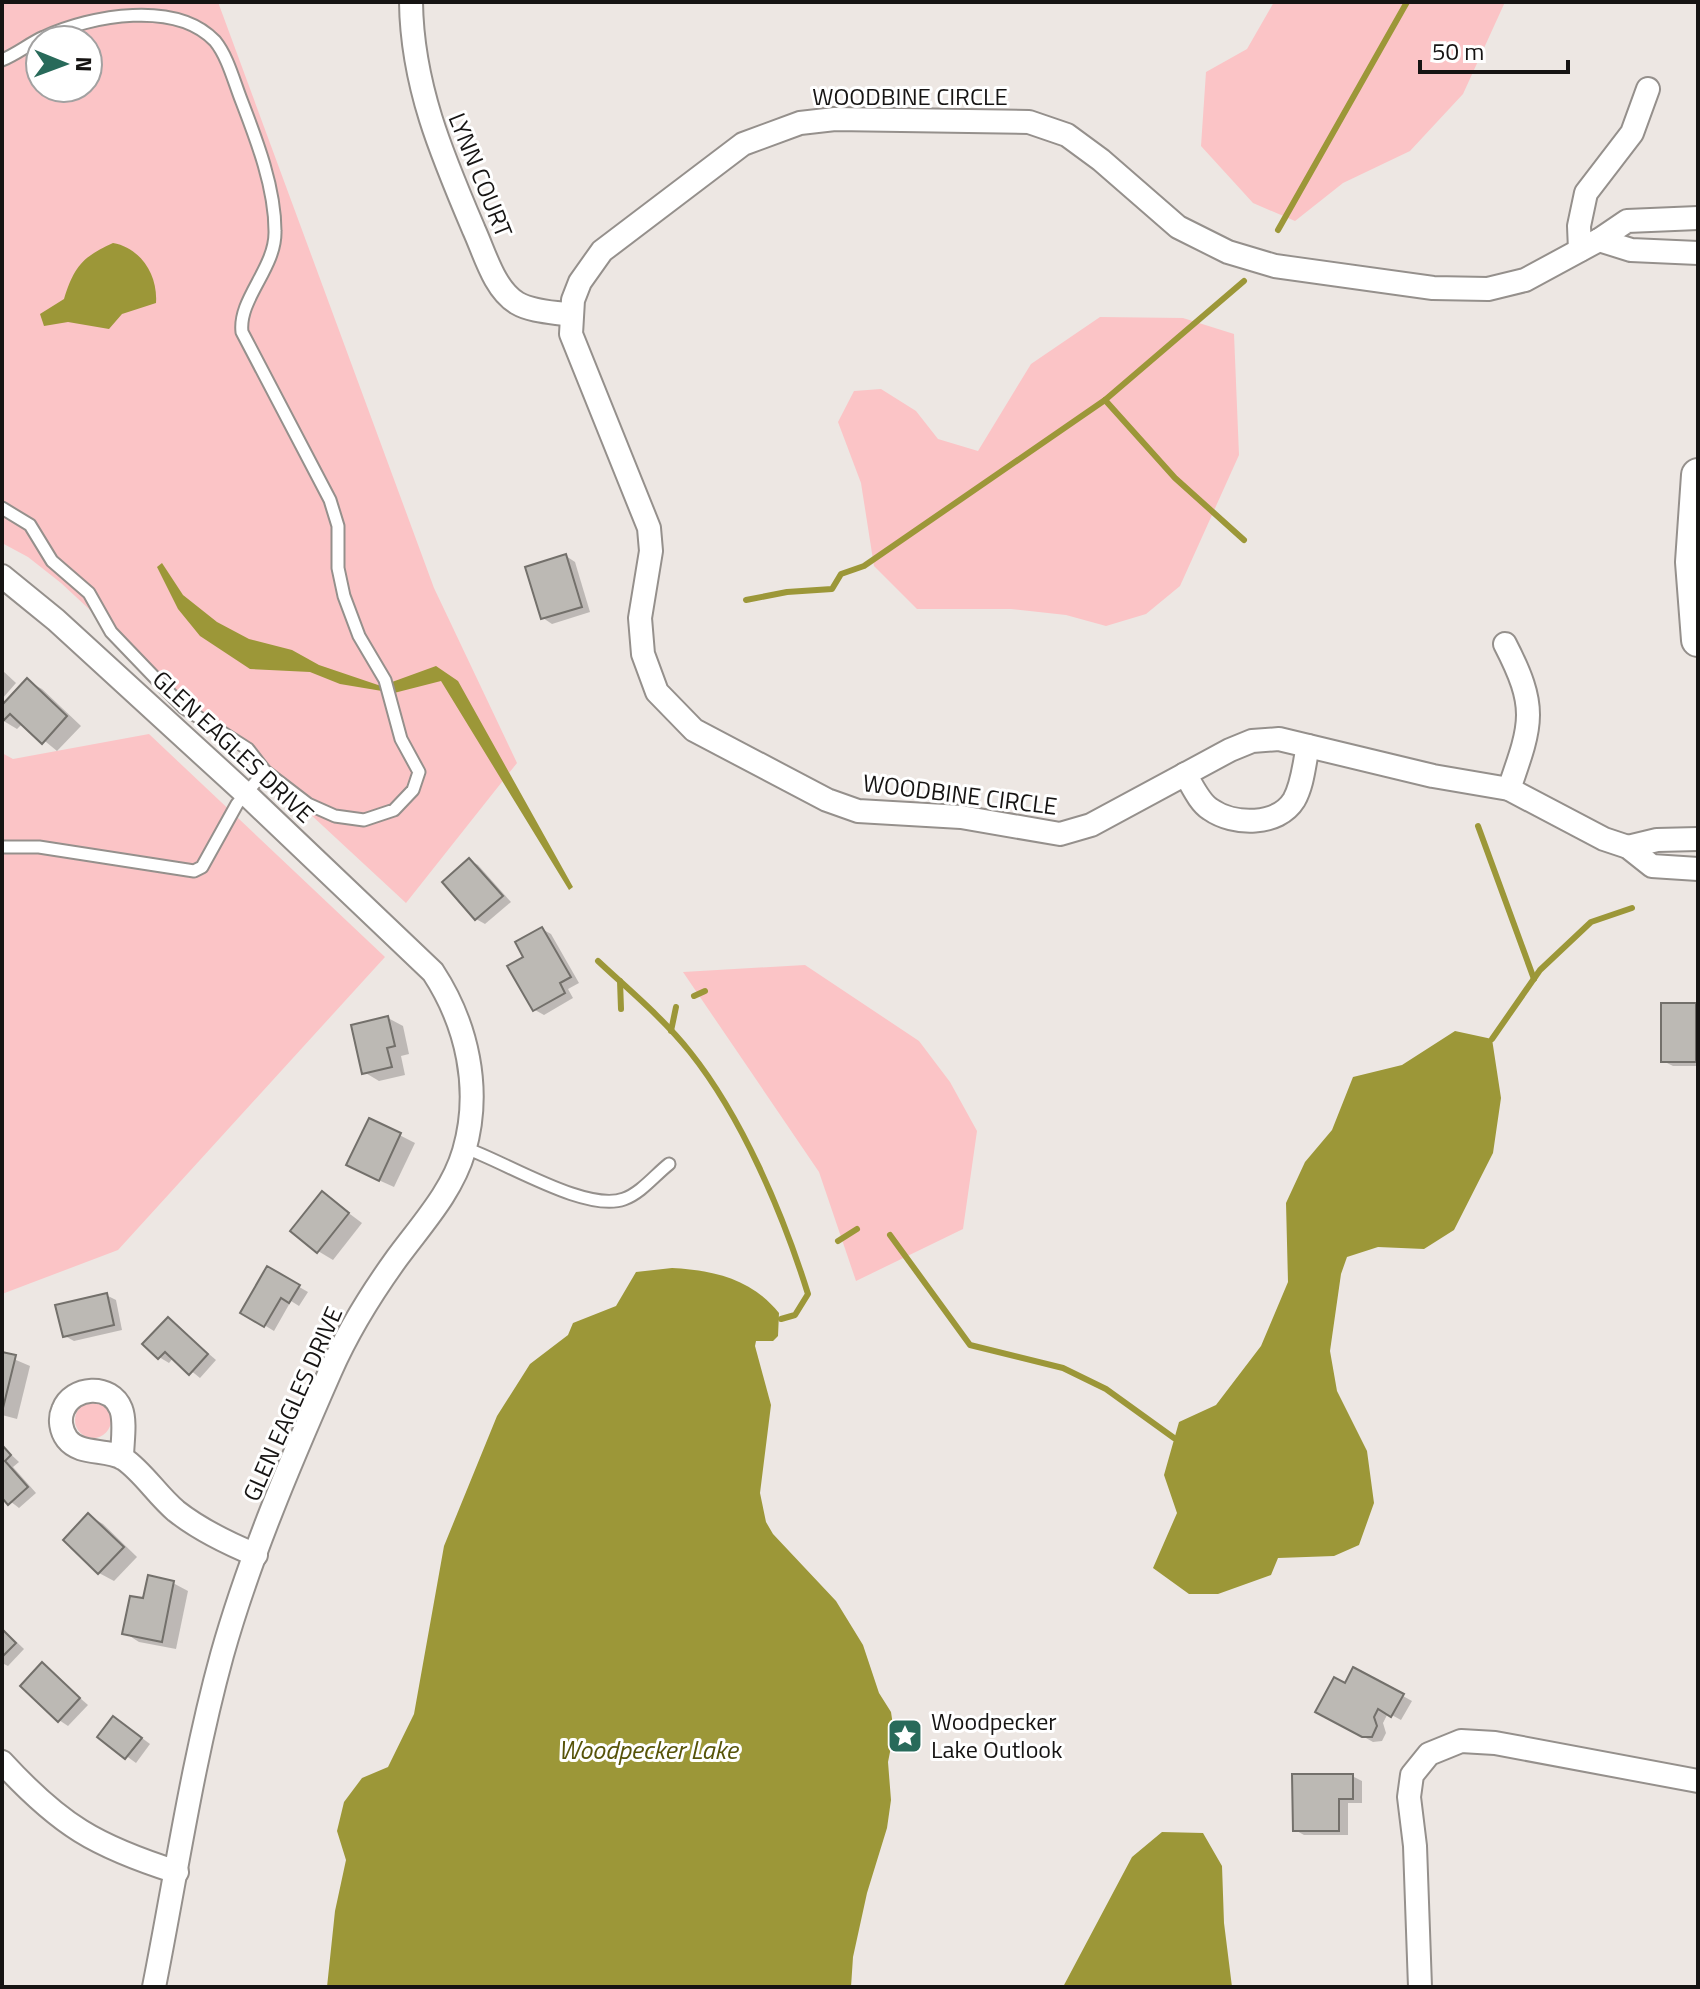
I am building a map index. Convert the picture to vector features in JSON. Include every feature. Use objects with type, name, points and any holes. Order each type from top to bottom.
[{"type":"main road","points":[[1698,475],[1698,640]]},
{"type":"street","name":"LYNN COURT","points":[[411,2],[412,45],[430,126],[490,267],[504,292],[516,303],[571,315]]},
{"type":"street","points":[[1648,89],[1632,133],[1586,193],[1579,226],[1590,245],[1698,253]]},
{"type":"street","name":"WOODBINE CIRCLE","points":[[1698,218],[1627,221],[1525,280],[1488,289],[1433,288],[1275,266],[1228,252],[1178,227],[1101,160],[1067,135],[1029,122],[835,119],[800,123],[743,144],[602,251],[580,282],[571,315],[571,334],[581,364],[605,425],[634,483],[649,528],[651,551],[640,618],[643,654],[657,692],[694,730],[827,800],[858,811],[961,817],[1060,834],[1091,825],[1252,741],[1279,739],[1433,776],[1509,789],[1628,847],[1652,866],[1698,869]]},
{"type":"street","name":"GLEN EAGLES DRIVE","points":[[2,576],[56,620],[245,793],[369,907],[433,972],[448,995],[470,1063],[471,1104],[465,1148],[449,1185],[371,1294],[339,1351],[256,1555],[222,1657],[195,1770],[154,1987]]},
{"type":"street","points":[[1505,644],[1530,702],[1524,746],[1509,789]]},
{"type":"street","points":[[1185,774],[1209,809],[1232,818],[1254,821],[1280,815],[1293,800],[1308,746]]},
{"type":"street","points":[[1628,847],[1657,840],[1698,839]]},
{"type":"street","points":[[122,1458],[175,1510],[214,1537],[256,1555]]},
{"type":"street","points":[[1420,1987],[1415,1846],[1409,1797],[1412,1775],[1429,1754],[1461,1741],[1495,1743],[1698,1781]]},
{"type":"street","points":[[2,1762],[43,1806],[81,1832],[119,1854],[177,1872]]},
{"type":"lane","points":[[2,60],[81,22],[124,13],[149,13],[186,21],[203,29],[221,50],[266,174],[276,231],[269,263],[245,310],[242,332],[330,500],[338,526],[338,568],[344,596],[377,668],[401,739],[419,772],[413,790],[394,810],[364,820],[335,816],[308,804],[265,771],[248,749],[184,708],[111,632],[89,593],[52,561],[30,525],[2,508]]},
{"type":"lane","points":[[2,847],[39,847],[194,871],[202,867],[245,793],[265,771]]},
{"type":"lane","points":[[465,1148],[580,1197],[605,1201],[624,1200],[669,1164]]},
{"type":"shaded area","points":[[2,2],[218,2],[434,588],[517,763],[406,903],[61,583],[28,557],[2,543]]},
{"type":"shaded area","points":[[1274,2],[1505,2],[1463,94],[1410,151],[1343,183],[1295,221],[1253,203],[1201,146],[1206,72],[1247,49]]},
{"type":"shaded area","points":[[1100,317],[1183,318],[1234,334],[1239,455],[1180,586],[1146,614],[1106,626],[1066,615],[1011,609],[917,609],[874,566],[861,483],[838,422],[854,391],[881,389],[916,411],[938,439],[978,451],[1031,364]]},
{"type":"shaded area","points":[[149,734],[385,957],[118,1250],[2,1294],[2,753],[13,759]]},
{"type":"shaded area","points":[[805,965],[919,1041],[950,1082],[977,1131],[963,1229],[856,1281],[819,1172],[683,972]]},
{"type":"shaded area","points":[[93,1402],[106,1407],[111,1420],[106,1433],[93,1438],[80,1433],[75,1420],[80,1407]]},
{"type":"water","points":[[113,243],[132,251],[146,264],[154,283],[156,303],[122,314],[109,329],[68,322],[44,326],[40,314],[64,299],[81,264]]},
{"type":"water","points":[[162,563],[183,595],[217,622],[249,639],[292,650],[319,665],[381,686],[436,666],[458,681],[573,887],[569,890],[441,681],[394,693],[340,684],[310,672],[250,669],[200,636],[178,609],[157,567]]},
{"type":"water","points":[[1455,1031],[1492,1039],[1501,1098],[1493,1153],[1454,1230],[1424,1249],[1378,1247],[1347,1257],[1341,1274],[1330,1351],[1337,1391],[1367,1451],[1374,1503],[1359,1545],[1334,1556],[1278,1558],[1271,1575],[1218,1594],[1189,1594],[1153,1568],[1177,1513],[1164,1475],[1179,1422],[1216,1405],[1261,1346],[1288,1282],[1286,1203],[1305,1162],[1332,1130],[1353,1077],[1402,1065]]},
{"type":"water","name":"Woodpecker Lake","points":[[672,1268],[731,1278],[757,1292],[779,1313],[778,1336],[773,1341],[756,1341],[755,1346],[771,1405],[760,1493],[766,1522],[773,1534],[836,1601],[863,1645],[879,1693],[891,1712],[894,1732],[888,1762],[891,1800],[887,1828],[867,1893],[853,1957],[851,1987],[327,1987],[335,1911],[346,1860],[337,1831],[344,1802],[362,1778],[388,1767],[414,1714],[444,1546],[497,1416],[530,1364],[568,1335],[573,1323],[616,1306],[636,1272]]},
{"type":"water","points":[[1162,1832],[1203,1833],[1222,1866],[1224,1923],[1232,1987],[1063,1987],[1132,1857]]},
{"type":"building","points":[[566,554],[582,607],[541,619],[525,567]]},
{"type":"building","points":[[27,678],[67,716],[42,744],[10,714],[2,722],[2,705]]},
{"type":"building","points":[[469,858],[503,896],[475,920],[442,882]]},
{"type":"building","points":[[542,927],[571,977],[560,983],[565,993],[533,1011],[507,966],[523,957],[515,942]]},
{"type":"building","points":[[1661,1003],[1696,1003],[1696,1062],[1661,1062]]},
{"type":"building","points":[[388,1016],[395,1046],[387,1048],[392,1067],[362,1074],[351,1025]]},
{"type":"building","points":[[369,1118],[401,1133],[379,1181],[346,1165]]},
{"type":"building","points":[[322,1191],[349,1213],[317,1253],[290,1231]]},
{"type":"building","points":[[267,1266],[300,1285],[289,1303],[281,1298],[264,1327],[240,1313]]},
{"type":"building","points":[[107,1293],[114,1325],[63,1337],[55,1305]]},
{"type":"building","points":[[168,1317],[208,1354],[189,1375],[165,1352],[158,1359],[142,1344]]},
{"type":"building","points":[[2,1352],[16,1355],[2,1412]]},
{"type":"building","points":[[2,1445],[11,1455],[5,1461],[28,1487],[8,1505],[2,1498]]},
{"type":"building","points":[[88,1513],[124,1547],[98,1574],[63,1540]]},
{"type":"building","points":[[148,1575],[174,1581],[162,1642],[122,1634],[130,1596],[143,1598]]},
{"type":"building","points":[[2,1629],[16,1643],[2,1657]]},
{"type":"building","points":[[42,1662],[80,1698],[58,1722],[20,1686]]},
{"type":"building","points":[[1353,1667],[1404,1694],[1391,1717],[1378,1709],[1374,1717],[1377,1726],[1372,1737],[1362,1737],[1315,1712],[1334,1677],[1345,1683]]},
{"type":"building","points":[[113,1716],[142,1738],[125,1759],[97,1737]]},
{"type":"building","points":[[1292,1774],[1353,1774],[1353,1799],[1339,1799],[1339,1831],[1293,1831]]},
{"type":"waterway","points":[[1278,230],[1407,2]]},
{"type":"waterway","points":[[746,600],[787,592],[832,589],[841,574],[864,566],[1105,400],[1244,281]]},
{"type":"waterway","points":[[1105,400],[1175,478],[1244,540]]},
{"type":"waterway","points":[[1478,826],[1534,979]]},
{"type":"waterway","points":[[1492,1039],[1540,970],[1591,922],[1632,908]]},
{"type":"waterway","points":[[598,961],[680,1040],[709,1078],[744,1136],[773,1199],[808,1294],[795,1315],[781,1319]]},
{"type":"waterway","points":[[620,981],[621,1009]]},
{"type":"waterway","points":[[694,996],[705,991]]},
{"type":"waterway","points":[[671,1031],[676,1007]]},
{"type":"waterway","points":[[838,1241],[857,1229]]},
{"type":"waterway","points":[[890,1235],[970,1345],[1063,1368],[1106,1389],[1174,1438]]},
{"type":"place","name":"Woodpecker Lake Outlook","points":[[905,1736]]}]
